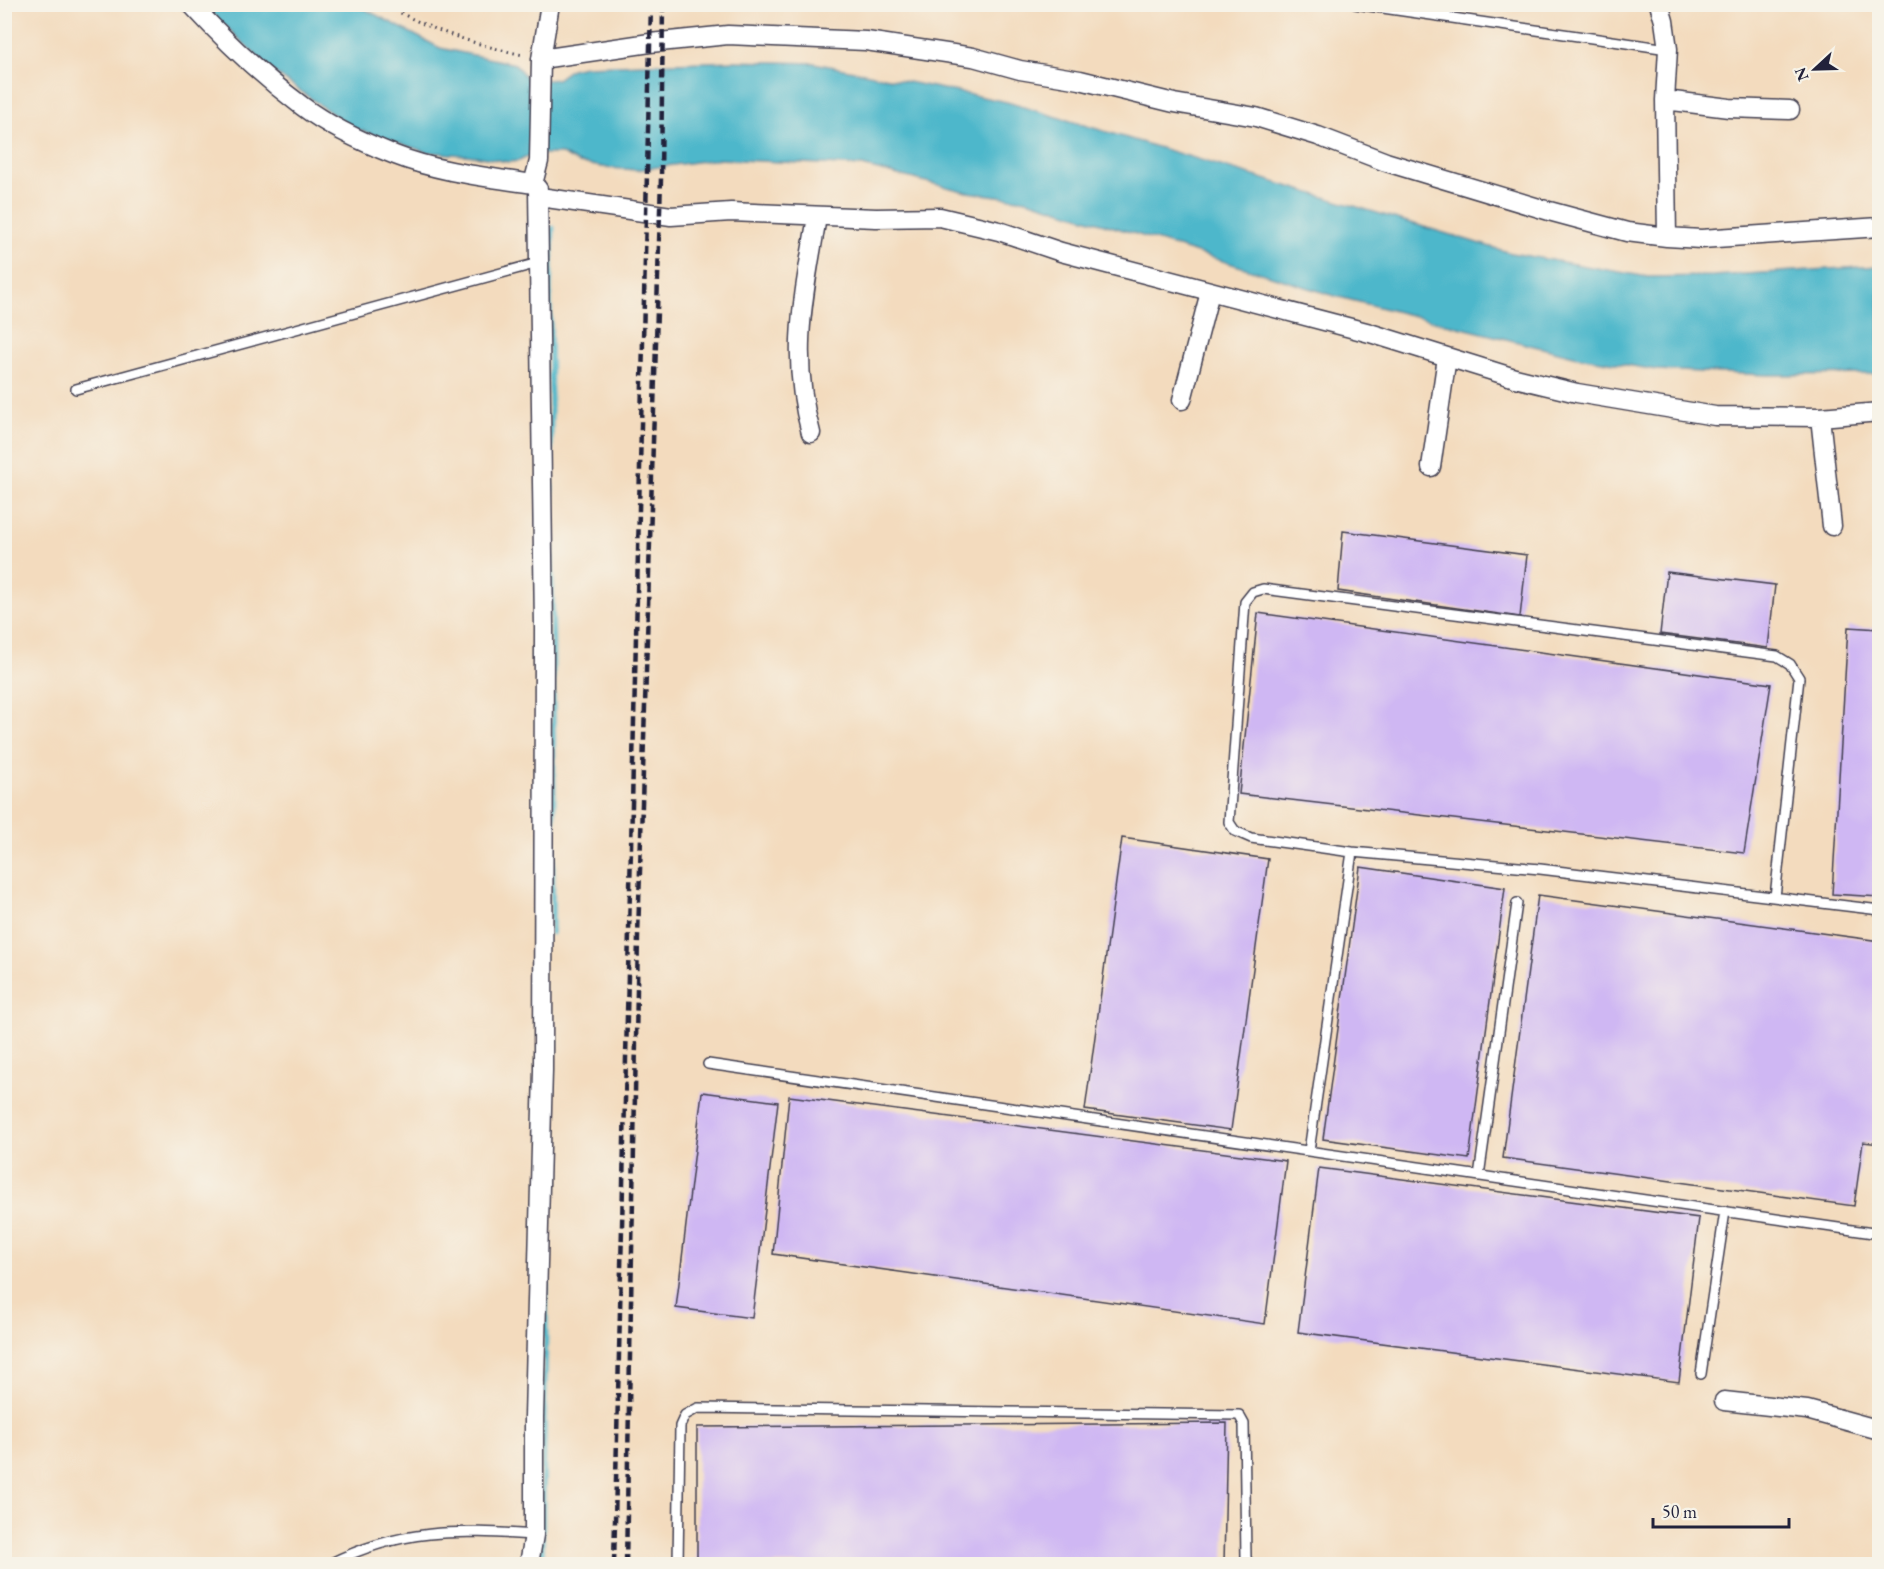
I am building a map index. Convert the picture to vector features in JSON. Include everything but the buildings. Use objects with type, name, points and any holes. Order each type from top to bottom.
[{"type":"street","points":[[191,4],[227,42],[303,107],[358,139],[396,156],[448,170],[659,215],[731,212],[818,217],[940,217],[999,231],[1061,252],[1370,333],[1515,378],[1577,393],[1715,416],[1820,417],[1880,412]]},
{"type":"street","points":[[529,1564],[534,1535],[534,1417],[543,1070],[544,628],[536,190],[539,161],[541,66],[550,4]]},
{"type":"street","points":[[1659,4],[1668,49],[1665,100],[1667,237]]},
{"type":"street","points":[[541,66],[650,43],[728,35],[866,41],[973,57],[1020,70],[1080,80],[1174,103],[1256,117],[1318,136],[1386,162],[1627,232],[1701,239],[1880,227]]},
{"type":"street","points":[[1665,100],[1729,108],[1790,110]]},
{"type":"street","points":[[812,434],[803,405],[799,337],[818,217]]},
{"type":"street","points":[[1182,400],[1210,292]]},
{"type":"street","points":[[1431,467],[1447,357]]},
{"type":"street","points":[[1820,417],[1832,526]]},
{"type":"street","points":[[1724,1401],[1807,1410],[1880,1430]]},
{"type":"lane","points":[[1355,4],[1668,49]]},
{"type":"lane","points":[[76,389],[538,263]]},
{"type":"lane","points":[[1775,897],[1799,678],[1790,664],[1777,656],[1263,589],[1253,592],[1245,602],[1229,822],[1236,831],[1251,838],[1352,852],[1540,869],[1880,910]]},
{"type":"lane","points":[[1309,1151],[1352,852]]},
{"type":"lane","points":[[1479,1176],[1517,903]]},
{"type":"lane","points":[[708,1064],[1880,1234]]},
{"type":"lane","points":[[1701,1374],[1725,1211]]},
{"type":"lane","points":[[678,1564],[680,1426],[685,1416],[698,1408],[1239,1415],[1245,1424],[1246,1558],[1250,1564]]},
{"type":"lane","points":[[329,1564],[390,1539],[441,1532],[534,1535]]},
{"type":"path","points":[[385,4],[409,19],[442,33],[541,66]]},
{"type":"water","points":[[204,5],[357,5],[440,48],[515,64],[530,82],[557,79],[571,69],[585,66],[734,61],[814,63],[1007,102],[1511,253],[1648,277],[1713,276],[1879,266],[1879,374],[1767,375],[1657,370],[1578,357],[1335,296],[1027,200],[967,192],[862,166],[718,159],[636,170],[579,163],[562,154],[533,154],[519,161],[508,162],[476,156],[426,152],[351,127],[271,70]]},
{"type":"waterway","points":[[552,933],[554,794],[550,289],[553,228]]},
{"type":"waterway","points":[[542,1564],[547,1272]]},
{"type":"railway","points":[[614,1564],[651,4]]},
{"type":"railway","points":[[626,1564],[638,936],[661,178],[663,4]]}]
